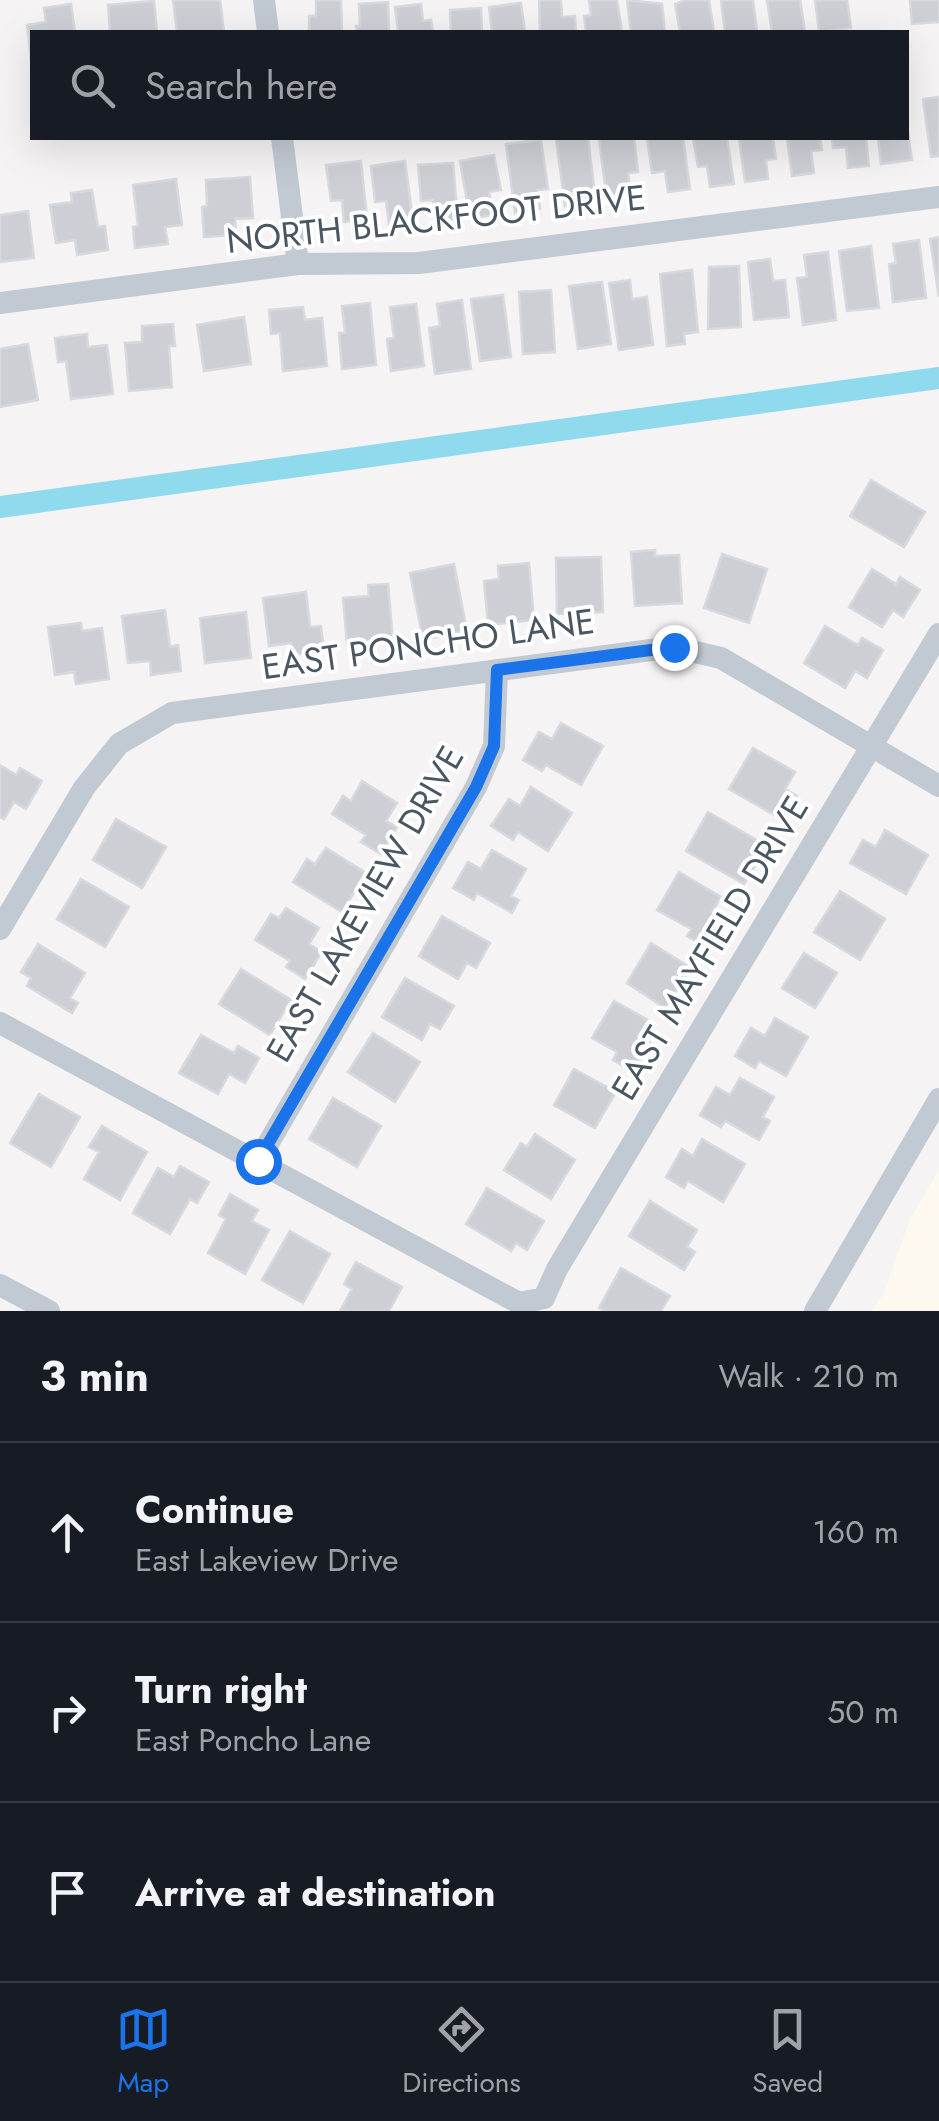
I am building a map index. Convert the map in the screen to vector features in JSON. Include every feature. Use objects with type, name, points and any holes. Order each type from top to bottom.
[{"type":"street","points":[[264,0],[268,30]]},
{"type":"street","points":[[282,140],[298,264]]},
{"type":"street","name":"NORTH BLACKFOOT DRIVE","points":[[0,303],[298,264],[419,263],[939,197]]},
{"type":"street","name":"EAST MAYFIELD DRIVE","points":[[258,1161],[519,1303],[544,1298],[556,1270],[939,634]]},
{"type":"street","name":"EAST PONCHO LANE","points":[[0,929],[84,788],[119,744],[172,714],[674,647],[721,658],[939,786]]},
{"type":"street","name":"EAST LAKEVIEW DRIVE","points":[[258,1161],[476,787],[494,746],[497,670]]},
{"type":"street","points":[[0,1022],[258,1161]]},
{"type":"street","points":[[815,1311],[939,1099]]},
{"type":"street","points":[[0,1285],[49,1311]]},
{"type":"shaded area","points":[[939,1170],[939,1311],[871,1311],[883,1294],[911,1217]]},
{"type":"building","points":[[173,0],[220,0],[224,30],[177,30]]},
{"type":"building","points":[[316,0],[341,0],[342,30],[309,30],[309,16],[316,16]]},
{"type":"building","points":[[539,0],[561,0],[562,17],[575,16],[576,30],[540,30]]},
{"type":"building","points":[[589,0],[617,0],[622,30],[586,30],[584,16],[591,15]]},
{"type":"building","points":[[627,0],[662,4],[665,30],[631,30]]},
{"type":"building","points":[[709,0],[714,30],[680,30],[675,4]]},
{"type":"building","points":[[721,0],[753,0],[757,30],[725,30]]},
{"type":"building","points":[[767,0],[800,0],[805,30],[772,30]]},
{"type":"building","points":[[815,0],[847,0],[851,28],[819,30]]},
{"type":"building","points":[[910,0],[939,0],[939,22],[912,24]]},
{"type":"building","points":[[154,1],[157,30],[110,30],[108,5]]},
{"type":"building","points":[[388,2],[389,30],[357,30],[359,4]]},
{"type":"building","points":[[521,3],[525,30],[492,30],[489,7]]},
{"type":"building","points":[[71,4],[75,30],[30,30],[30,50],[27,25],[46,22],[44,8]]},
{"type":"building","points":[[421,4],[423,21],[431,20],[433,30],[398,30],[395,7]]},
{"type":"building","points":[[481,8],[482,30],[451,30],[450,10]]},
{"type":"building","points":[[939,97],[939,156],[931,157],[923,99]]},
{"type":"building","points":[[541,140],[548,189],[538,190],[540,209],[515,213],[506,144]]},
{"type":"building","points":[[556,140],[588,140],[596,202],[565,206]]},
{"type":"building","points":[[599,140],[634,140],[638,172],[628,173],[631,198],[607,201]]},
{"type":"building","points":[[647,140],[683,140],[690,189],[668,192],[665,171],[652,173]]},
{"type":"building","points":[[693,140],[727,140],[734,184],[710,187],[707,166],[698,167]]},
{"type":"building","points":[[739,140],[773,140],[776,159],[766,160],[768,179],[745,182]]},
{"type":"building","points":[[787,140],[820,140],[822,150],[811,151],[814,173],[792,176]]},
{"type":"building","points":[[832,140],[866,140],[869,166],[848,168],[846,147],[833,148]]},
{"type":"building","points":[[878,140],[909,140],[912,160],[881,164]]},
{"type":"building","points":[[494,155],[501,190],[489,192],[493,215],[470,219],[460,161]]},
{"type":"building","points":[[361,161],[367,219],[344,222],[342,200],[331,201],[326,165]]},
{"type":"building","points":[[405,161],[413,221],[389,224],[386,201],[375,202],[371,166]]},
{"type":"building","points":[[453,163],[458,220],[436,222],[433,200],[421,201],[418,165]]},
{"type":"building","points":[[250,177],[253,218],[235,219],[236,235],[204,237],[202,207],[207,206],[206,180]]},
{"type":"building","points":[[176,179],[182,225],[165,227],[168,244],[135,248],[133,227],[138,226],[133,185]]},
{"type":"building","points":[[92,190],[98,227],[105,226],[108,250],[77,255],[75,240],[56,243],[50,205],[72,202],[71,193]]},
{"type":"building","points":[[28,211],[34,258],[0,262],[0,215]]},
{"type":"building","points":[[939,237],[939,297],[930,239]]},
{"type":"building","points":[[919,240],[926,298],[893,302],[889,264],[896,263],[893,244]]},
{"type":"building","points":[[871,246],[879,308],[847,311],[839,251]]},
{"type":"building","points":[[828,252],[836,320],[803,325],[797,278],[807,277],[804,255]]},
{"type":"building","points":[[770,259],[773,281],[785,280],[789,317],[754,320],[748,262]]},
{"type":"building","points":[[739,266],[741,327],[708,329],[709,267]]},
{"type":"building","points":[[692,270],[698,332],[684,334],[685,344],[667,346],[660,274]]},
{"type":"building","points":[[630,280],[632,299],[647,297],[653,345],[619,350],[609,283]]},
{"type":"building","points":[[602,282],[611,344],[578,349],[569,286]]},
{"type":"building","points":[[551,290],[555,352],[523,354],[519,292]]},
{"type":"building","points":[[503,295],[511,357],[480,361],[471,299]]},
{"type":"building","points":[[462,300],[471,369],[435,374],[429,328],[440,326],[437,304]]},
{"type":"building","points":[[370,303],[376,365],[342,369],[342,306]]},
{"type":"building","points":[[416,304],[424,366],[391,371],[387,339],[394,338],[390,307]]},
{"type":"building","points":[[303,307],[305,320],[322,318],[327,366],[283,371],[280,333],[271,334],[269,310]]},
{"type":"building","points":[[244,317],[251,364],[204,371],[197,325]]},
{"type":"building","points":[[173,324],[175,346],[169,346],[172,387],[129,391],[125,343],[142,342],[142,326]]},
{"type":"building","points":[[87,334],[88,347],[107,345],[113,394],[71,399],[66,361],[58,362],[55,338]]},
{"type":"building","points":[[28,344],[38,400],[0,407],[0,349]]},
{"type":"building","points":[[871,480],[925,512],[904,547],[850,516]]},
{"type":"building","points":[[655,550],[655,556],[679,555],[682,603],[635,606],[631,552]]},
{"type":"building","points":[[722,554],[767,569],[749,623],[704,608]]},
{"type":"building","points":[[601,557],[603,612],[557,614],[556,558]]},
{"type":"building","points":[[529,563],[534,620],[488,625],[484,581],[499,579],[498,566]]},
{"type":"building","points":[[454,564],[467,631],[423,640],[410,573]]},
{"type":"building","points":[[872,569],[896,584],[900,577],[920,590],[903,617],[893,610],[882,627],[849,607]]},
{"type":"building","points":[[388,584],[393,640],[347,644],[343,598],[369,596],[368,585]]},
{"type":"building","points":[[306,592],[310,627],[321,626],[324,651],[293,655],[291,643],[269,646],[263,598]]},
{"type":"building","points":[[165,610],[170,647],[178,645],[181,671],[151,675],[150,661],[128,663],[122,616]]},
{"type":"building","points":[[246,612],[251,658],[205,663],[200,618]]},
{"type":"building","points":[[81,623],[82,631],[102,628],[109,679],[76,684],[74,672],[55,675],[48,627]]},
{"type":"building","points":[[825,626],[858,645],[862,638],[883,650],[867,678],[855,671],[845,688],[804,663]]},
{"type":"building","points":[[561,723],[603,746],[581,785],[546,765],[542,771],[523,760],[539,732],[552,739]]},
{"type":"building","points":[[753,748],[795,772],[785,789],[797,796],[783,820],[729,789]]},
{"type":"building","points":[[0,765],[16,775],[20,768],[42,781],[26,809],[14,802],[4,819],[0,817]]},
{"type":"building","points":[[362,781],[397,803],[386,821],[397,827],[381,854],[361,842],[366,835],[332,814],[343,796],[351,801]]},
{"type":"building","points":[[531,787],[572,813],[548,851],[518,832],[513,840],[491,826],[509,799],[520,806]]},
{"type":"building","points":[[708,812],[767,846],[744,884],[686,851]]},
{"type":"building","points":[[116,819],[166,847],[142,888],[93,860]]},
{"type":"building","points":[[885,830],[928,855],[906,894],[850,863],[863,840],[876,847]]},
{"type":"building","points":[[326,848],[366,873],[342,912],[293,882],[307,859],[315,864]]},
{"type":"building","points":[[492,850],[526,869],[511,896],[519,900],[512,913],[477,893],[474,900],[453,888],[468,862],[481,869]]},
{"type":"building","points":[[679,872],[721,897],[712,912],[724,920],[708,948],[687,936],[691,929],[657,910]]},
{"type":"building","points":[[81,879],[129,907],[105,947],[57,919]]},
{"type":"building","points":[[840,891],[885,919],[860,960],[814,932]]},
{"type":"building","points":[[286,908],[319,928],[309,944],[322,952],[305,979],[286,967],[290,961],[255,940],[271,914],[279,918]]},
{"type":"building","points":[[442,916],[490,943],[476,968],[467,963],[458,979],[419,956]]},
{"type":"building","points":[[651,943],[691,968],[665,1008],[627,983]]},
{"type":"building","points":[[38,944],[85,973],[70,998],[78,1003],[72,1013],[27,986],[31,978],[21,972]]},
{"type":"building","points":[[804,953],[837,973],[815,1008],[782,988]]},
{"type":"building","points":[[241,969],[291,1000],[270,1035],[219,1004]]},
{"type":"building","points":[[405,978],[454,1006],[440,1029],[430,1024],[422,1040],[382,1017]]},
{"type":"building","points":[[614,1001],[648,1020],[638,1036],[650,1043],[633,1072],[613,1060],[617,1052],[592,1038]]},
{"type":"building","points":[[775,1018],[808,1037],[786,1076],[759,1061],[755,1068],[735,1056],[751,1028],[765,1036]]},
{"type":"building","points":[[373,1033],[420,1062],[395,1102],[348,1072]]},
{"type":"building","points":[[201,1035],[234,1053],[238,1046],[259,1058],[245,1083],[229,1074],[218,1094],[179,1073]]},
{"type":"building","points":[[574,1069],[616,1092],[595,1128],[554,1105]]},
{"type":"building","points":[[740,1078],[774,1097],[763,1117],[770,1121],[759,1140],[725,1121],[721,1127],[700,1115],[716,1087],[730,1095]]},
{"type":"building","points":[[39,1094],[80,1117],[51,1167],[10,1143]]},
{"type":"building","points":[[333,1098],[381,1126],[357,1167],[309,1139]]},
{"type":"building","points":[[102,1126],[147,1152],[120,1200],[84,1179],[99,1152],[89,1147]]},
{"type":"building","points":[[535,1134],[575,1160],[551,1199],[504,1170],[521,1143],[527,1147]]},
{"type":"building","points":[[702,1139],[745,1164],[723,1202],[688,1181],[684,1188],[666,1177],[682,1149],[693,1156]]},
{"type":"building","points":[[180,1166],[209,1182],[197,1203],[190,1199],[170,1234],[133,1213],[158,1168],[174,1177]]},
{"type":"building","points":[[487,1188],[544,1221],[527,1250],[516,1243],[511,1251],[466,1224]]},
{"type":"building","points":[[230,1194],[258,1210],[252,1221],[269,1230],[245,1274],[208,1253],[226,1219],[219,1215]]},
{"type":"building","points":[[650,1201],[697,1230],[687,1247],[695,1252],[684,1270],[629,1236]]},
{"type":"building","points":[[290,1231],[330,1254],[303,1303],[262,1280]]},
{"type":"building","points":[[356,1262],[402,1287],[389,1311],[340,1311],[352,1289],[344,1284]]},
{"type":"building","points":[[621,1268],[670,1296],[661,1311],[599,1308]]},
{"type":"waterway","points":[[0,507],[939,378]]},
{"type":"route","points":[[258,1161],[476,787],[494,746],[497,670],[674,647]]}]
